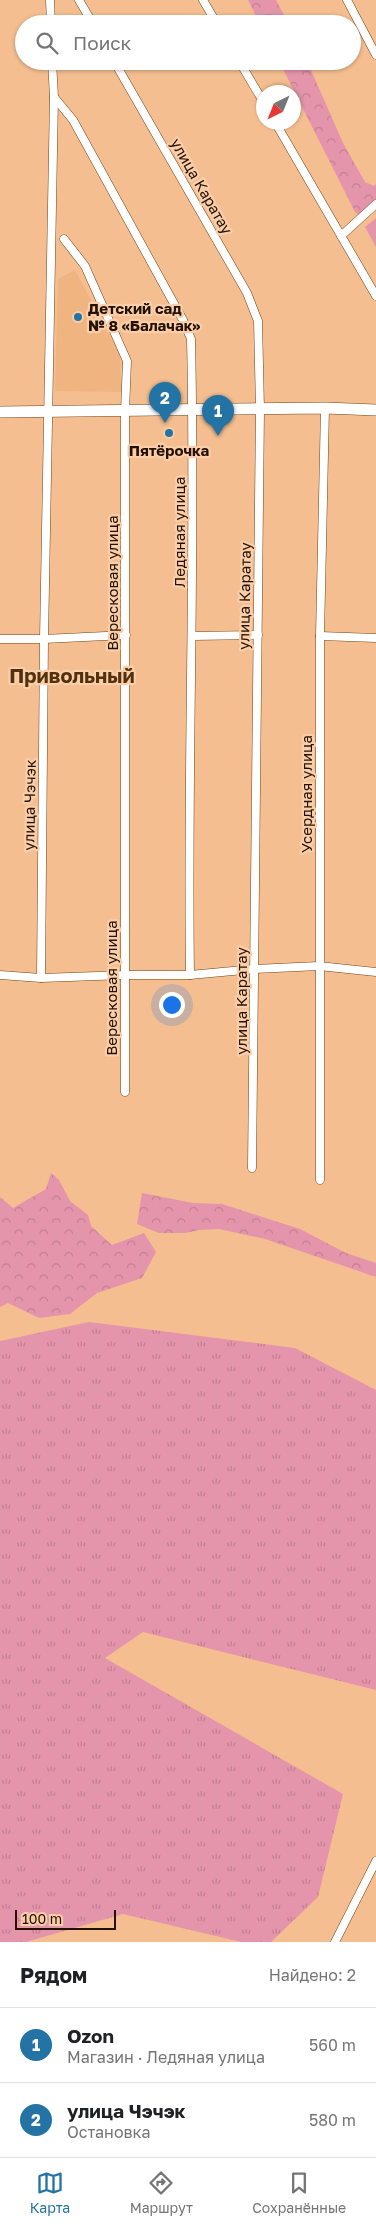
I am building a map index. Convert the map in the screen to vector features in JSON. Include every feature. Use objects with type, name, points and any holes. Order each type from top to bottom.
[{"type":"street","points":[[50,0],[51,15]]},
{"type":"street","points":[[79,0],[88,15]]},
{"type":"street","points":[[203,0],[212,15]]},
{"type":"street","points":[[347,0],[355,15]]},
{"type":"street","points":[[361,27],[376,55]]},
{"type":"street","name":"улица Чэчэк","points":[[41,978],[44,639],[54,97],[52,70]]},
{"type":"street","name":"улица Каратау","points":[[119,70],[247,293],[258,321],[260,409],[252,1168]]},
{"type":"street","points":[[244,70],[256,90]]},
{"type":"street","name":"Ледяная улица","points":[[54,97],[73,120],[184,320],[191,339],[193,411],[193,636],[188,886],[190,975]]},
{"type":"street","points":[[280,130],[376,296]]},
{"type":"street","points":[[341,236],[376,204]]},
{"type":"street","name":"Вересковая улица","points":[[64,239],[85,266],[127,361],[125,411],[125,1092]]},
{"type":"street","points":[[0,412],[326,408],[376,410]]},
{"type":"street","name":"Усердная улица","points":[[320,1180],[320,636],[326,408]]},
{"type":"street","points":[[0,638],[44,639],[126,634]]},
{"type":"street","points":[[193,636],[258,635]]},
{"type":"street","points":[[320,636],[376,638]]},
{"type":"street","points":[[0,975],[41,978],[190,975],[254,968],[319,966],[376,972]]},
{"type":"street","points":[[335,1942],[376,1861]]},
{"type":"shaded area","name":"Детский сад № 8 «Балачак»","points":[[75,270],[120,355],[121,392],[55,391],[58,279]]},
{"type":"green space","points":[[248,0],[276,0],[284,15],[256,15]]},
{"type":"green space","points":[[284,70],[311,70],[343,143],[365,182],[374,186],[376,184],[376,205],[363,218],[355,212],[301,105],[301,85],[291,85]]},
{"type":"green space","points":[[376,218],[376,247],[365,227]]},
{"type":"green space","points":[[51,1173],[59,1180],[70,1201],[88,1215],[91,1226],[112,1245],[144,1233],[156,1252],[142,1278],[97,1293],[70,1314],[39,1318],[8,1303],[0,1307],[0,1197],[13,1208],[46,1189]]},
{"type":"green space","points":[[142,1193],[193,1203],[222,1204],[300,1229],[346,1253],[376,1263],[376,1277],[265,1239],[219,1229],[185,1233],[159,1233],[137,1224]]},
{"type":"green space","points":[[89,1322],[295,1348],[376,1390],[376,1690],[143,1632],[105,1658],[343,1794],[318,1897],[271,1942],[241,1942],[123,1914],[26,1942],[0,1942],[0,1341]]},
{"type":"place","name":"Детский сад № 8 «Балачак»","points":[[78,317]]},
{"type":"place","name":"улица Чэчэк","points":[[165,423]]},
{"type":"place","name":"Пятёрочка","points":[[169,433]]},
{"type":"place","name":"Ozon","points":[[218,436]]},
{"type":"district","name":"Привольный","points":[[72,675]]}]
